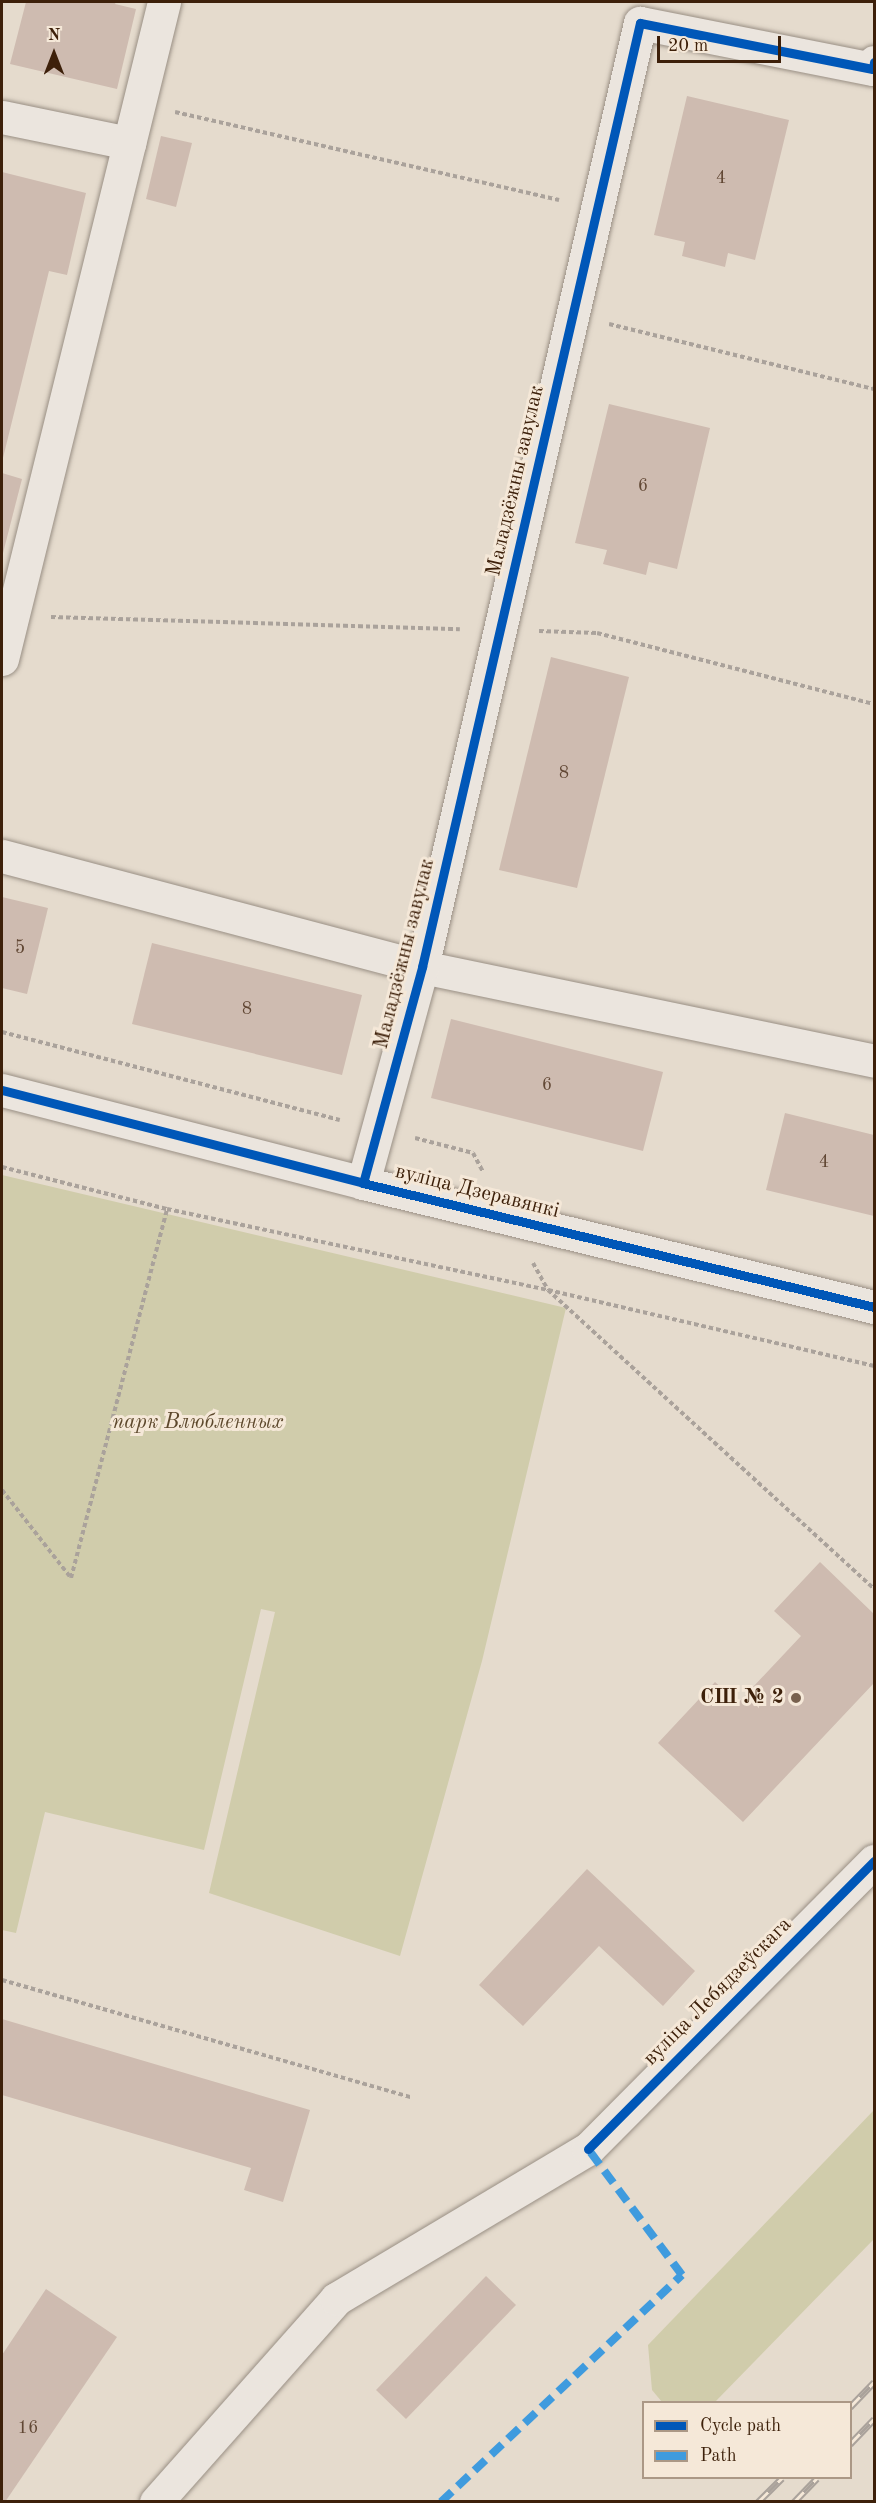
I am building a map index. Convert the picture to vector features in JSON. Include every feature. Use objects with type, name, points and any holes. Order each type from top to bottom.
[{"type":"street","points":[[2,659],[6,615],[165,2]]},
{"type":"street","name":"Маладзёжны завулак","points":[[363,1183],[422,967],[640,24],[874,68]]},
{"type":"street","points":[[2,117],[129,143]]},
{"type":"street","points":[[2,856],[422,967],[874,1061]]},
{"type":"street","name":"вуліца Дзеравянкі","points":[[2,1090],[363,1183],[874,1307]]},
{"type":"street","name":"вуліца Лебядзеўскага","points":[[156,2502],[336,2299],[588,2149],[874,1861]]},
{"type":"path","points":[[139,104],[597,208]]},
{"type":"path","points":[[573,315],[874,389]]},
{"type":"path","points":[[6,615],[597,633],[874,704]]},
{"type":"path","points":[[2,1032],[378,1130]]},
{"type":"path","points":[[2,1167],[167,1209],[548,1290],[874,1366]]},
{"type":"path","points":[[2,1490],[72,1578],[167,1209]]},
{"type":"path","points":[[548,1290],[874,1589]]},
{"type":"path","points":[[2,1980],[411,2097]]},
{"type":"green space","name":"парк Влюбленных","points":[[2,1175],[566,1308],[482,1661],[400,1956],[209,1893],[275,1612],[261,1609],[204,1850],[45,1812],[16,1933],[2,1930]]},
{"type":"green space","points":[[874,2110],[874,2239],[716,2401],[661,2401],[652,2390],[648,2345]]},
{"type":"building","points":[[26,2],[116,2],[115,4],[136,9],[117,89],[10,64]]},
{"type":"building","points":[[687,96],[789,120],[755,260],[728,253],[725,267],[682,256],[685,242],[654,235]]},
{"type":"building","points":[[161,136],[192,143],[176,207],[146,199]]},
{"type":"building","points":[[2,172],[86,193],[67,275],[49,271],[2,462]]},
{"type":"building","points":[[609,404],[710,428],[677,569],[649,562],[646,575],[603,564],[607,550],[575,543]]},
{"type":"building","points":[[2,473],[22,479],[2,557]]},
{"type":"building","points":[[551,657],[629,677],[577,888],[499,870]]},
{"type":"building","points":[[2,897],[48,908],[27,994],[2,988]]},
{"type":"building","points":[[152,943],[362,995],[342,1075],[132,1024]]},
{"type":"building","points":[[451,1019],[663,1072],[643,1151],[431,1098]]},
{"type":"building","points":[[785,1113],[874,1135],[874,1216],[766,1190]]},
{"type":"building","points":[[820,1562],[874,1614],[874,1683],[743,1822],[658,1743],[715,1682],[738,1703],[801,1636],[774,1611]]},
{"type":"building","points":[[587,1869],[695,1971],[663,2006],[599,1946],[523,2026],[479,1985]]},
{"type":"building","points":[[2,2019],[310,2110],[283,2202],[244,2190],[251,2168],[2,2095]]},
{"type":"building","points":[[486,2276],[516,2305],[406,2419],[376,2390]]},
{"type":"building","points":[[46,2289],[117,2337],[5,2502],[2,2502],[2,2355]]},
{"type":"railway","points":[[852,2405],[874,2382]]},
{"type":"railway","points":[[852,2442],[874,2419]]},
{"type":"railway","points":[[758,2502],[781,2479]]},
{"type":"railway","points":[[794,2502],[816,2479]]},
{"type":"marked path","points":[[441,2502],[682,2275],[588,2149]]},
{"type":"cycle path","points":[[363,1183],[422,967],[640,23],[873,69],[874,62]]},
{"type":"cycle path","points":[[2,1090],[363,1183],[874,1307]]},
{"type":"cycle path","points":[[588,2149],[874,1861]]},
{"type":"place","name":"СШ № 2","points":[[796,1698]]}]
